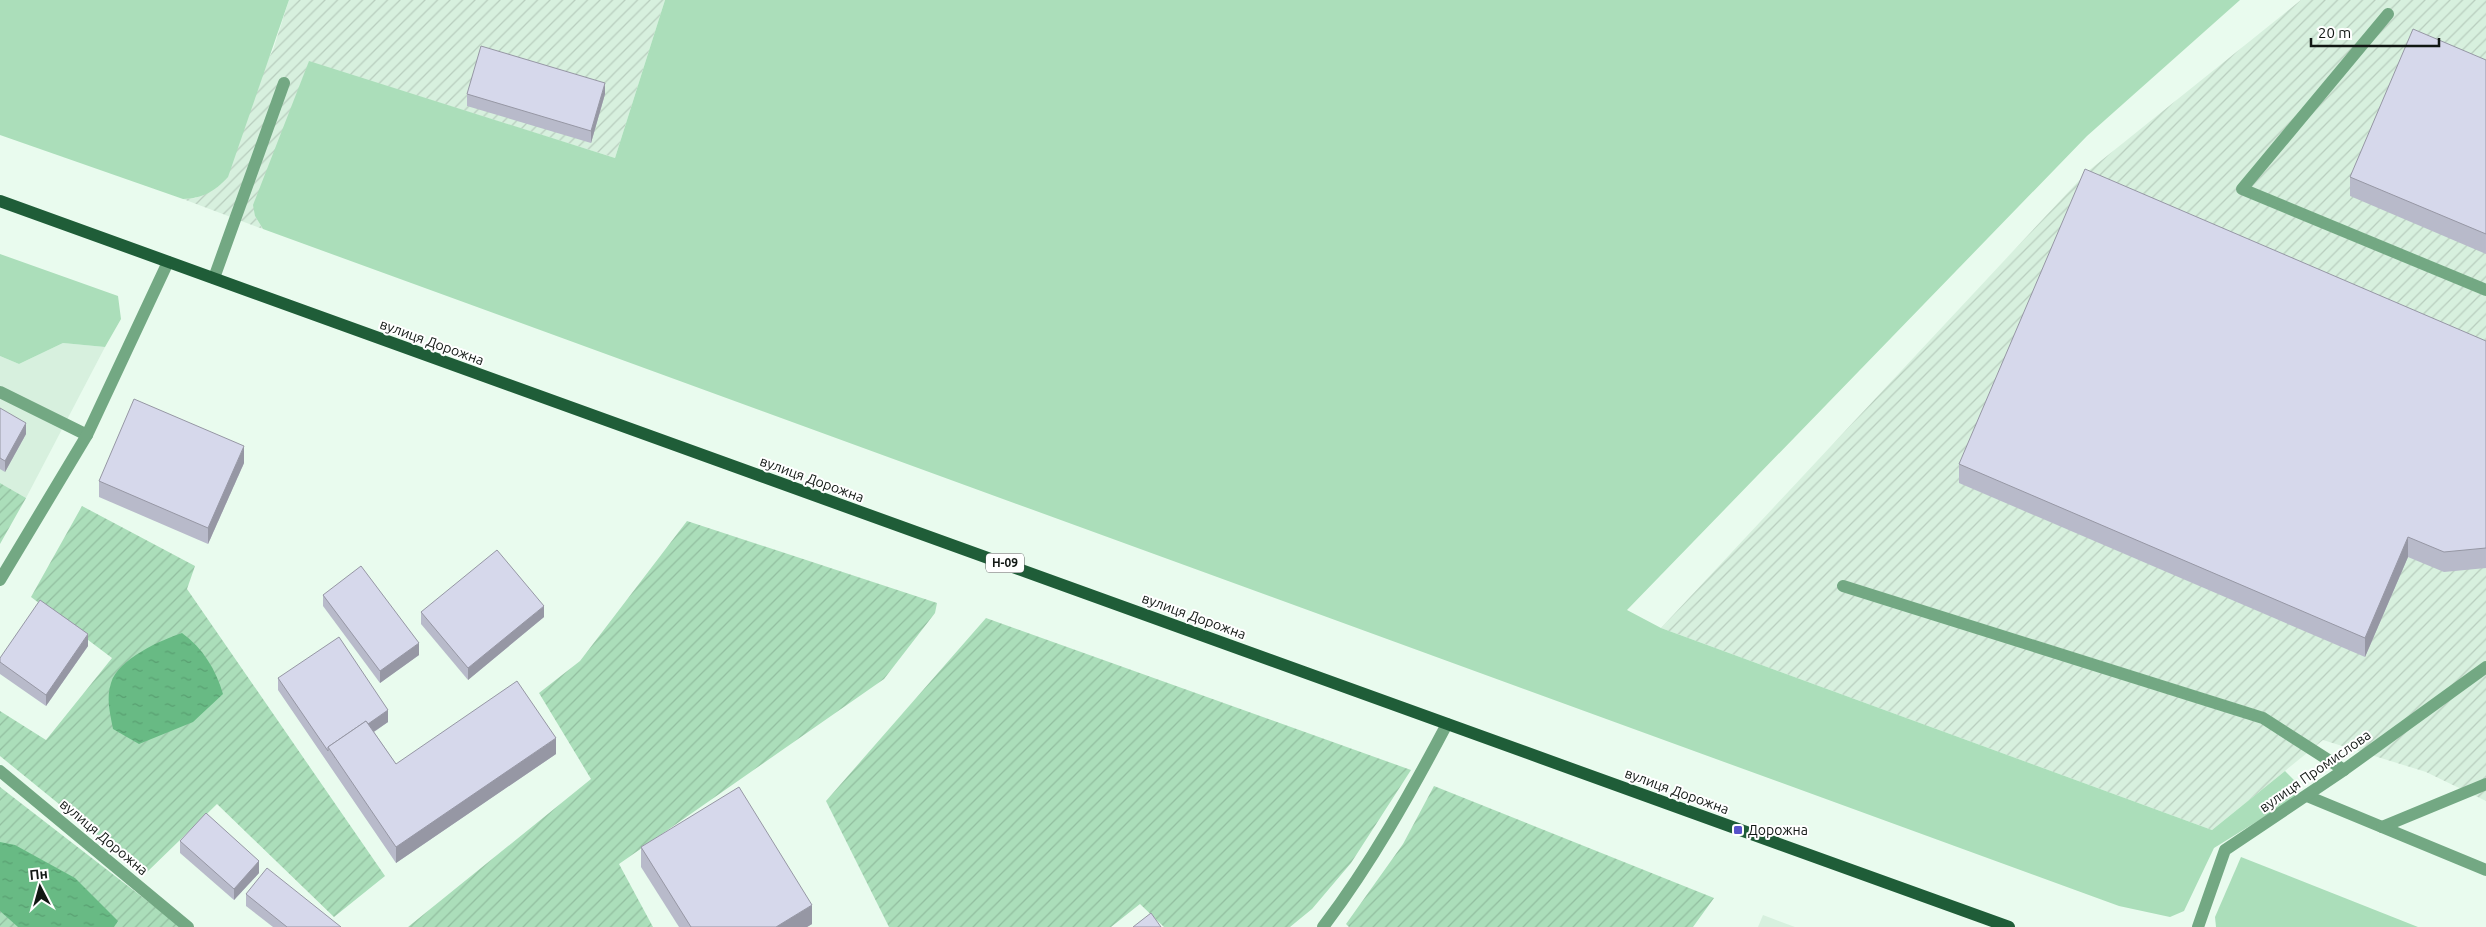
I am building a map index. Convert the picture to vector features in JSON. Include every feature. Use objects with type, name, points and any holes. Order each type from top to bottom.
[{"type":"main road","name":"вулиця Дорожна","points":[[0,202],[569,408],[983,555],[2009,927]]},
{"type":"street","points":[[2388,14],[2242,189],[2486,290]]},
{"type":"street","points":[[214,278],[284,82]]},
{"type":"street","points":[[0,580],[87,435],[168,262]]},
{"type":"street","points":[[0,392],[87,435]]},
{"type":"street","points":[[1843,586],[2263,718],[2344,770]]},
{"type":"street","name":"вулиця Промислова","points":[[2198,927],[2225,850],[2307,796],[2486,667]]},
{"type":"street","points":[[1323,927],[1347,896],[1402,807],[1447,724]]},
{"type":"street","name":"вулиця Дорожна","points":[[0,771],[188,927]]},
{"type":"street","points":[[2382,827],[2486,784]]},
{"type":"street","points":[[2307,796],[2486,870]]},
{"type":"shaded area","points":[[0,0],[289,0],[228,177],[218,187],[208,193],[183,199],[0,135]]},
{"type":"shaded area","points":[[289,0],[665,0],[615,158],[309,62],[280,138],[255,216],[263,229],[183,199],[196,198],[273,50]]},
{"type":"shaded area","points":[[665,0],[2240,0],[2087,136],[1627,610],[1661,628],[2212,830],[2285,771],[2295,781],[2295,798],[2214,848],[2184,911],[2170,917],[2119,906],[263,229],[255,216],[253,205],[309,61],[615,158]]},
{"type":"shaded area","points":[[2301,0],[2486,0],[2486,801],[2426,772],[2323,740],[2212,830],[1661,628],[2087,172]]},
{"type":"shaded area","points":[[0,254],[118,296],[121,319],[105,347],[63,343],[19,364],[0,356]]},
{"type":"shaded area","points":[[63,343],[105,347],[26,498],[0,483],[0,356],[19,364]]},
{"type":"shaded area","points":[[0,483],[26,498],[0,544]]},
{"type":"shaded area","points":[[82,506],[195,566],[187,589],[385,876],[334,917],[217,804],[145,874],[0,756],[0,711],[46,740],[112,658],[31,597]]},
{"type":"shaded area","points":[[687,521],[937,603],[935,613],[884,679],[619,864],[653,927],[408,927],[591,779],[539,693],[580,661]]},
{"type":"shaded area","points":[[986,618],[1411,770],[1351,863],[1312,909],[1290,927],[1164,927],[1140,904],[1111,927],[889,927],[826,801]]},
{"type":"shaded area","points":[[1434,786],[1714,898],[1693,927],[1349,927],[1346,924],[1403,844]]},
{"type":"shaded area","points":[[0,787],[181,927],[0,927]]},
{"type":"shaded area","points":[[2241,857],[2418,927],[2216,927],[2215,917]]},
{"type":"shaded area","points":[[1763,915],[1795,927],[1758,927]]},
{"type":"water","points":[[182,633],[196,645],[208,660],[217,676],[223,694],[193,722],[139,744],[113,729],[109,700],[111,683],[115,674],[131,658],[163,640]]},
{"type":"water","points":[[0,842],[15,845],[75,878],[118,921],[114,927],[18,927],[0,911]]},
{"type":"building","points":[[2413,29],[2486,60],[2486,234],[2350,177]]},
{"type":"building","points":[[481,46],[605,83],[591,131],[467,94]]},
{"type":"building","points":[[2085,169],[2486,341],[2486,548],[2444,552],[2408,537],[2365,638],[1959,464]]},
{"type":"building","points":[[134,399],[244,446],[208,528],[99,481]]},
{"type":"building","points":[[0,408],[26,423],[5,461],[0,458]]},
{"type":"building","points":[[497,550],[544,606],[468,668],[421,612]]},
{"type":"building","points":[[361,566],[419,643],[380,671],[323,595]]},
{"type":"building","points":[[40,600],[88,634],[46,695],[0,662],[0,658]]},
{"type":"building","points":[[339,637],[388,710],[368,724],[366,721],[328,747],[328,751],[278,678]]},
{"type":"building","points":[[517,681],[556,738],[396,847],[328,747],[366,721],[396,764]]},
{"type":"building","points":[[739,787],[812,905],[776,927],[691,927],[641,847]]},
{"type":"building","points":[[206,813],[259,861],[234,889],[180,841]]},
{"type":"building","points":[[267,868],[341,927],[287,927],[246,894]]},
{"type":"building","points":[[1151,913],[1161,927],[1133,927]]},
{"type":"place","name":"Дорожна","points":[[1738,830]]}]
